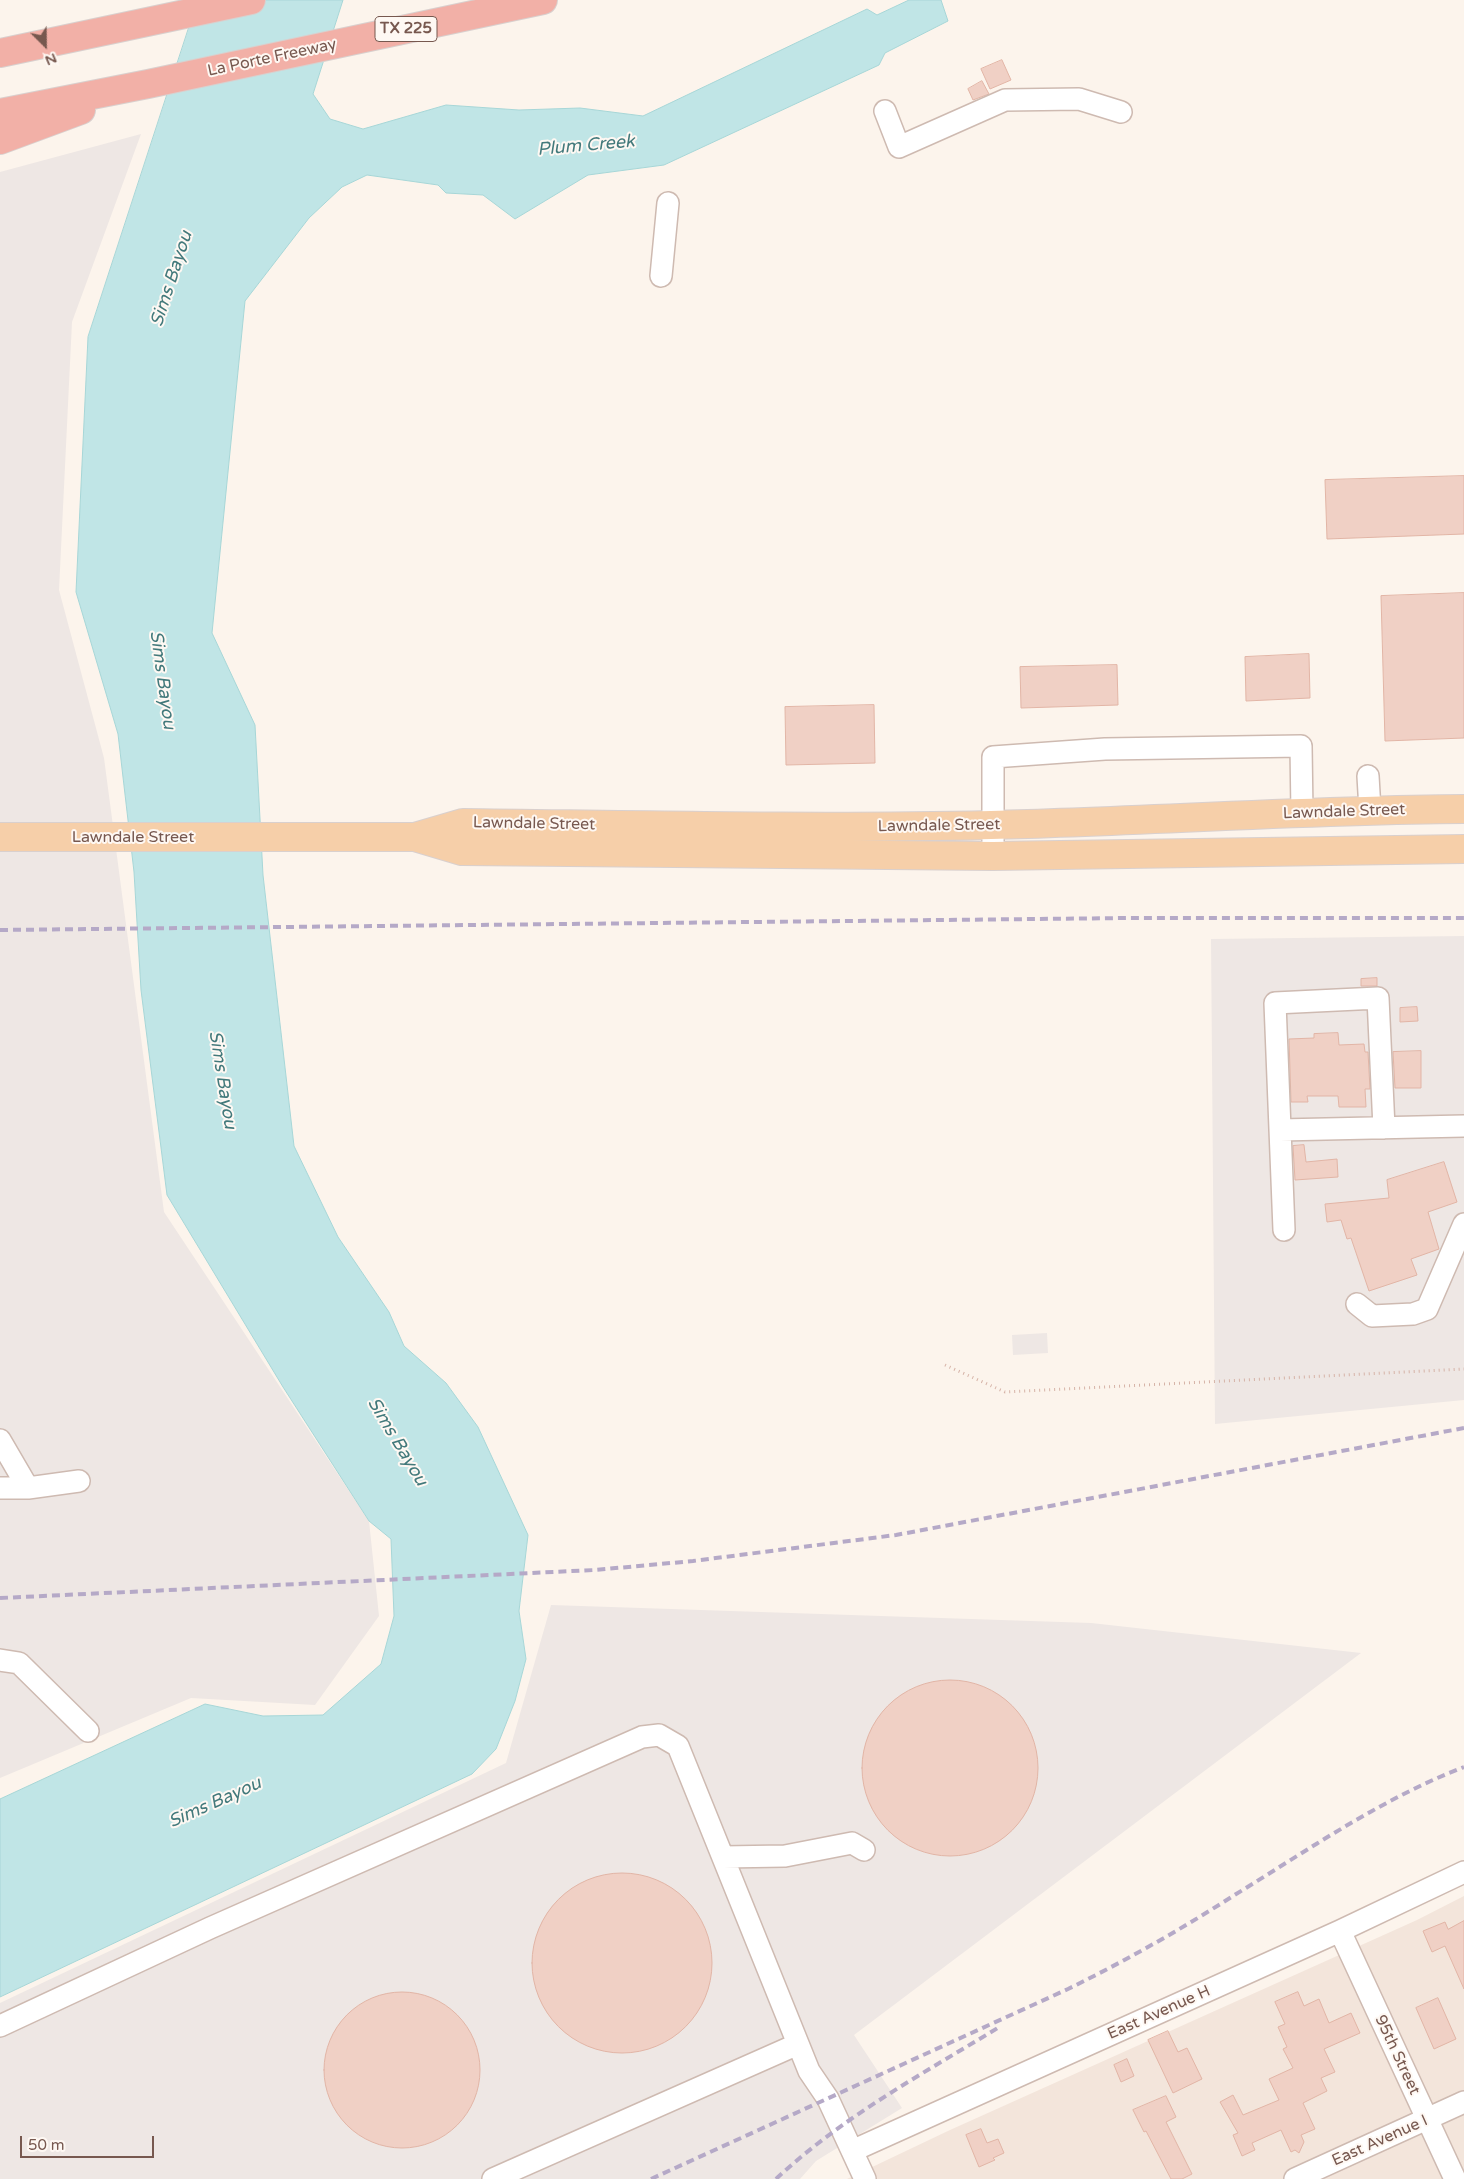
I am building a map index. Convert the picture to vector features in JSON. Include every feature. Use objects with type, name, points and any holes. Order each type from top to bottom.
[{"type":"highway","points":[[0,53],[251,0]]},
{"type":"highway","name":"La Porte Freeway","points":[[12,123],[148,84],[543,0]]},
{"type":"highway","points":[[0,46],[42,45]]},
{"type":"main road","name":"Lawndale Street","points":[[11,837],[382,838],[415,837],[463,823],[849,827],[993,825],[1370,810],[1464,809]]},
{"type":"main road","name":"Lawndale Street","points":[[415,837],[462,851],[993,856],[1464,849]]},
{"type":"street","points":[[885,112],[899,147],[1005,100],[1079,99],[1121,112]]},
{"type":"street","points":[[661,276],[668,202]]},
{"type":"street","points":[[993,856],[993,757],[1105,749],[1301,746],[1302,813]]},
{"type":"street","points":[[1368,776],[1370,810]]},
{"type":"street","points":[[1284,1230],[1275,1003],[1378,998],[1384,1128]]},
{"type":"street","points":[[1280,1130],[1464,1126]]},
{"type":"street","points":[[1357,1304],[1372,1316],[1413,1314],[1427,1309],[1464,1224]]},
{"type":"street","points":[[0,1440],[28,1488]]},
{"type":"street","points":[[0,1488],[28,1488],[79,1481]]},
{"type":"street","points":[[0,1660],[18,1663],[88,1731]]},
{"type":"street","points":[[0,2026],[210,1928],[642,1737],[659,1735],[678,1746],[809,2071],[828,2099],[865,2179]]},
{"type":"street","points":[[723,1857],[785,1856],[852,1843],[864,1850]]},
{"type":"street","name":"East Avenue H","points":[[852,2151],[1340,1931],[1464,1872]]},
{"type":"street","name":"95th Street","points":[[1340,1931],[1454,2179]]},
{"type":"street","points":[[493,2179],[798,2044]]},
{"type":"street","name":"East Avenue I","points":[[1295,2179],[1464,2102]]},
{"type":"path","points":[[945,1365],[1005,1392],[1464,1369]]},
{"type":"shaded area","points":[[141,134],[72,322],[59,590],[104,758],[164,1212],[369,1521],[379,1616],[315,1705],[191,1698],[0,1778],[0,172]]},
{"type":"shaded area","points":[[1464,936],[1464,1400],[1215,1424],[1211,939]]},
{"type":"shaded area","points":[[1047,1333],[1048,1353],[1013,1355],[1012,1335]]},
{"type":"shaded area","points":[[551,1605],[1091,1623],[1361,1653],[854,2035],[902,2108],[816,2161],[800,2179],[0,2179],[0,2003],[506,1763]]},
{"type":"shaded area","points":[[1464,1896],[1464,2179],[847,2179],[950,2130],[1417,1920]]},
{"type":"water","points":[[198,0],[343,0],[313,94],[330,119],[363,129],[446,105],[519,110],[580,108],[643,116],[867,9],[877,15],[909,0],[941,0],[948,21],[885,53],[879,65],[664,165],[588,175],[515,219],[483,195],[446,193],[438,185],[367,175],[342,187],[309,218],[245,301],[212,633],[255,725],[263,875],[294,1146],[338,1237],[389,1312],[404,1346],[446,1383],[478,1427],[528,1535],[519,1611],[526,1659],[515,1701],[496,1749],[472,1774],[0,1997],[0,1799],[205,1704],[263,1716],[323,1715],[381,1664],[394,1616],[391,1539],[369,1521],[283,1387],[167,1195],[141,990],[134,872],[118,734],[76,592],[88,337]]},
{"type":"building","points":[[1002,60],[1011,80],[990,89],[981,69]]},
{"type":"building","points":[[982,81],[989,94],[973,100],[968,89]]},
{"type":"building","points":[[1464,476],[1464,534],[1327,539],[1325,480]]},
{"type":"building","points":[[1464,593],[1464,738],[1385,741],[1381,596]]},
{"type":"building","points":[[1309,654],[1310,698],[1246,701],[1245,657]]},
{"type":"building","points":[[1117,665],[1118,705],[1021,708],[1020,667]]},
{"type":"building","points":[[874,705],[875,763],[786,765],[785,707]]},
{"type":"building","points":[[1377,978],[1377,986],[1361,986],[1361,979]]},
{"type":"building","points":[[1417,1007],[1418,1021],[1400,1022],[1400,1008]]},
{"type":"building","points":[[1338,1033],[1339,1045],[1364,1044],[1365,1052],[1368,1052],[1370,1089],[1365,1089],[1366,1107],[1339,1107],[1338,1096],[1307,1096],[1308,1102],[1291,1102],[1289,1039],[1314,1038],[1314,1034]]},
{"type":"building","points":[[1421,1051],[1421,1088],[1395,1088],[1393,1052]]},
{"type":"building","points":[[1304,1145],[1306,1162],[1337,1159],[1338,1177],[1295,1180],[1293,1146]]},
{"type":"building","points":[[1444,1162],[1457,1202],[1428,1212],[1439,1249],[1411,1259],[1417,1275],[1369,1291],[1351,1238],[1347,1239],[1341,1220],[1327,1222],[1325,1204],[1389,1198],[1387,1180]]},
{"type":"building","points":[[950,1680],[984,1687],[1006,1700],[1018,1712],[1031,1734],[1038,1768],[1031,1802],[1018,1824],[1006,1836],[984,1849],[950,1856],[916,1849],[894,1836],[882,1824],[869,1802],[862,1768],[869,1734],[882,1712],[894,1700],[916,1687]]},
{"type":"building","points":[[613,1873],[631,1873],[656,1880],[672,1888],[686,1899],[697,1913],[705,1929],[712,1954],[712,1972],[705,1997],[697,2013],[686,2027],[672,2038],[648,2049],[631,2053],[613,2053],[596,2049],[572,2038],[552,2020],[536,1989],[532,1972],[532,1954],[536,1937],[547,1913],[565,1893],[596,1877]]},
{"type":"building","points":[[1464,1921],[1464,1989],[1445,1946],[1432,1952],[1423,1931],[1445,1922],[1448,1929]]},
{"type":"building","points":[[394,1992],[410,1992],[425,1995],[439,2001],[462,2020],[471,2033],[477,2047],[480,2070],[479,2085],[471,2107],[452,2130],[439,2139],[425,2145],[410,2148],[394,2148],[379,2145],[365,2139],[342,2120],[333,2107],[327,2093],[324,2078],[324,2062],[327,2047],[333,2033],[352,2010],[365,2001],[379,1995]]},
{"type":"building","points":[[1298,1992],[1304,2006],[1319,1999],[1329,2023],[1351,2013],[1360,2033],[1324,2049],[1335,2072],[1321,2078],[1327,2091],[1303,2103],[1315,2129],[1301,2135],[1304,2142],[1299,2153],[1295,2150],[1291,2152],[1281,2130],[1252,2143],[1255,2150],[1242,2156],[1233,2135],[1238,2133],[1220,2102],[1233,2095],[1243,2115],[1279,2100],[1269,2079],[1293,2068],[1283,2049],[1287,2047],[1278,2027],[1285,2024],[1275,2002]]},
{"type":"building","points":[[1438,1998],[1456,2039],[1434,2049],[1416,2008]]},
{"type":"building","points":[[1168,2031],[1178,2052],[1187,2048],[1202,2079],[1173,2093],[1148,2040]]},
{"type":"building","points":[[1127,2059],[1134,2076],[1121,2082],[1114,2065]]},
{"type":"building","points":[[1166,2096],[1176,2117],[1166,2122],[1192,2174],[1182,2179],[1171,2179],[1133,2110]]},
{"type":"building","points":[[981,2129],[987,2143],[998,2139],[1004,2153],[993,2158],[995,2160],[979,2167],[966,2135]]},
{"type":"railway","points":[[0,930],[1129,918],[1464,918]]},
{"type":"railway","points":[[0,1598],[595,1570],[693,1561],[896,1535],[1464,1428]]},
{"type":"railway","points":[[651,2179],[1068,1989],[1173,1933],[1317,1843],[1374,1810],[1403,1794],[1464,1767]]},
{"type":"railway","points":[[776,2179],[801,2157],[856,2116],[1001,2026]]},
{"type":"water label","name":"Plum Creek","points":[[586,146]]},
{"type":"water label","name":"Sims Bayou","points":[[172,279]]},
{"type":"water label","name":"Sims Bayou","points":[[162,680]]},
{"type":"water label","name":"Sims Bayou","points":[[222,1080]]},
{"type":"water label","name":"Sims Bayou","points":[[397,1442]]},
{"type":"water label","name":"Sims Bayou","points":[[215,1803]]}]
